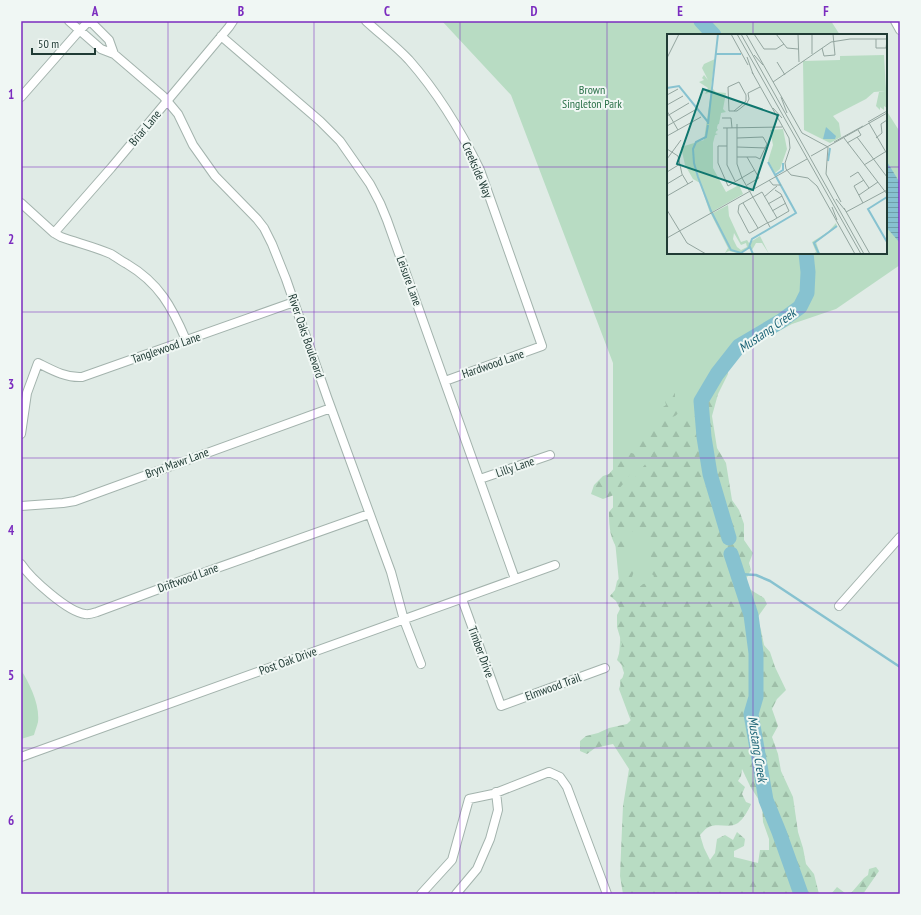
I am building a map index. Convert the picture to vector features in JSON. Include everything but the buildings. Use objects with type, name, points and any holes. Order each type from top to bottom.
[{"type":"street","name":"River Oaks Boulevard","points":[[69,21],[101,49],[114,54],[167,101],[178,114],[194,145],[215,176],[264,228],[272,244],[294,302],[391,572],[404,620],[421,664]]},
{"type":"street","name":"River Oaks Boulevard","points":[[90,21],[109,40],[114,54]]},
{"type":"street","points":[[21,97],[79,31],[90,21]]},
{"type":"street","name":"Briar Lane","points":[[54,233],[111,168],[233,21]]},
{"type":"street","name":"Creekside Way","points":[[366,21],[408,60],[422,76],[457,127],[469,148],[480,170],[542,346]]},
{"type":"street","points":[[895,21],[900,30]]},
{"type":"street","name":"Leisure Lane","points":[[221,36],[320,121],[340,141],[370,184],[387,220],[515,579]]},
{"type":"street","points":[[21,203],[54,233],[61,237],[112,255],[136,269],[167,301],[186,340]]},
{"type":"street","name":"Tanglewood Lane","points":[[21,434],[27,393],[38,363],[64,375],[74,378],[82,377],[294,302]]},
{"type":"street","name":"Hardwood Lane","points":[[444,381],[542,346]]},
{"type":"street","name":"Bryn Mawr Lane","points":[[21,506],[75,501],[331,408]]},
{"type":"street","name":"Lilly Lane","points":[[480,479],[550,455]]},
{"type":"street","name":"Driftwood Lane","points":[[21,564],[27,572],[62,604],[86,615],[369,514]]},
{"type":"street","points":[[839,606],[900,537]]},
{"type":"street","name":"Post Oak Drive","points":[[21,757],[555,565]]},
{"type":"street","name":"Timber Drive","points":[[462,599],[500,706]]},
{"type":"street","name":"Elmwood Trail","points":[[500,706],[605,668]]},
{"type":"street","points":[[421,894],[452,860],[469,799],[496,792],[549,772],[560,777],[567,787],[606,892],[597,894]]},
{"type":"street","points":[[456,894],[477,869],[490,839],[498,810],[496,792]]},
{"type":"green space","name":"Brown Singleton Park","points":[[442,21],[831,21],[839,34],[667,34],[667,254],[887,254],[887,112],[900,132],[900,265],[836,309],[792,324],[716,365],[696,404],[704,470],[635,732],[619,689],[624,673],[619,657],[622,613],[613,520],[613,363],[511,95]]},
{"type":"green space","points":[[722,365],[728,367],[728,374],[718,394],[712,416],[717,448],[726,463],[732,500],[739,510],[744,524],[744,540],[753,553],[749,563],[751,570],[745,581],[751,590],[764,598],[767,604],[757,618],[764,645],[770,652],[775,667],[786,690],[777,699],[772,709],[778,726],[772,737],[778,754],[781,771],[793,797],[798,832],[806,864],[814,874],[819,894],[623,894],[620,876],[623,806],[629,769],[613,744],[595,748],[587,754],[580,751],[580,741],[586,736],[609,728],[627,724],[632,719],[621,690],[620,680],[632,670],[625,668],[617,660],[622,644],[617,627],[617,615],[620,609],[616,601],[610,596],[615,590],[617,581],[633,562],[637,563],[632,577],[636,590],[643,584],[650,583],[654,576],[651,573],[654,563],[649,554],[651,539],[645,530],[634,532],[624,528],[622,530],[626,538],[635,546],[629,554],[620,553],[611,534],[609,512],[634,483],[636,475],[648,461],[659,443],[655,438],[646,453],[632,468],[628,478],[614,495],[603,499],[591,494],[594,485],[603,476],[609,474],[628,452],[635,454],[636,441],[646,440],[650,429],[659,422],[663,407],[666,405],[664,397],[667,391],[675,393],[675,399],[681,403],[678,414],[668,418],[670,424],[680,434],[685,418],[691,412],[699,408],[708,385]],"holes":[[[742,769],[750,786],[762,805],[763,822],[769,839],[769,850],[760,850],[758,863],[734,857],[734,851],[744,846],[745,839],[737,832],[733,840],[725,835],[717,839],[715,853],[710,860],[700,835],[711,826],[734,825],[738,823],[746,814],[751,804],[746,802],[742,794],[745,787],[738,781],[741,776]]]},
{"type":"green space","points":[[21,670],[34,695],[38,722],[34,735],[21,739]]},
{"type":"green space","points":[[876,867],[879,871],[863,894],[831,894],[837,887],[845,893],[852,892],[868,875],[869,869]]},
{"type":"water","points":[[887,162],[900,183],[900,243],[887,228]]},
{"type":"waterway","name":"Mustang Creek","points":[[701,21],[713,34]]},
{"type":"waterway","name":"Mustang Creek","points":[[729,538],[710,474],[704,437],[701,401],[717,374],[739,346],[781,321],[800,307],[807,293],[808,272],[806,254]]},
{"type":"waterway","name":"Mustang Creek","points":[[731,554],[751,615],[756,653],[756,697],[751,714],[766,800],[801,894]]},
{"type":"waterway","points":[[738,574],[756,575],[770,581],[900,667]]}]
